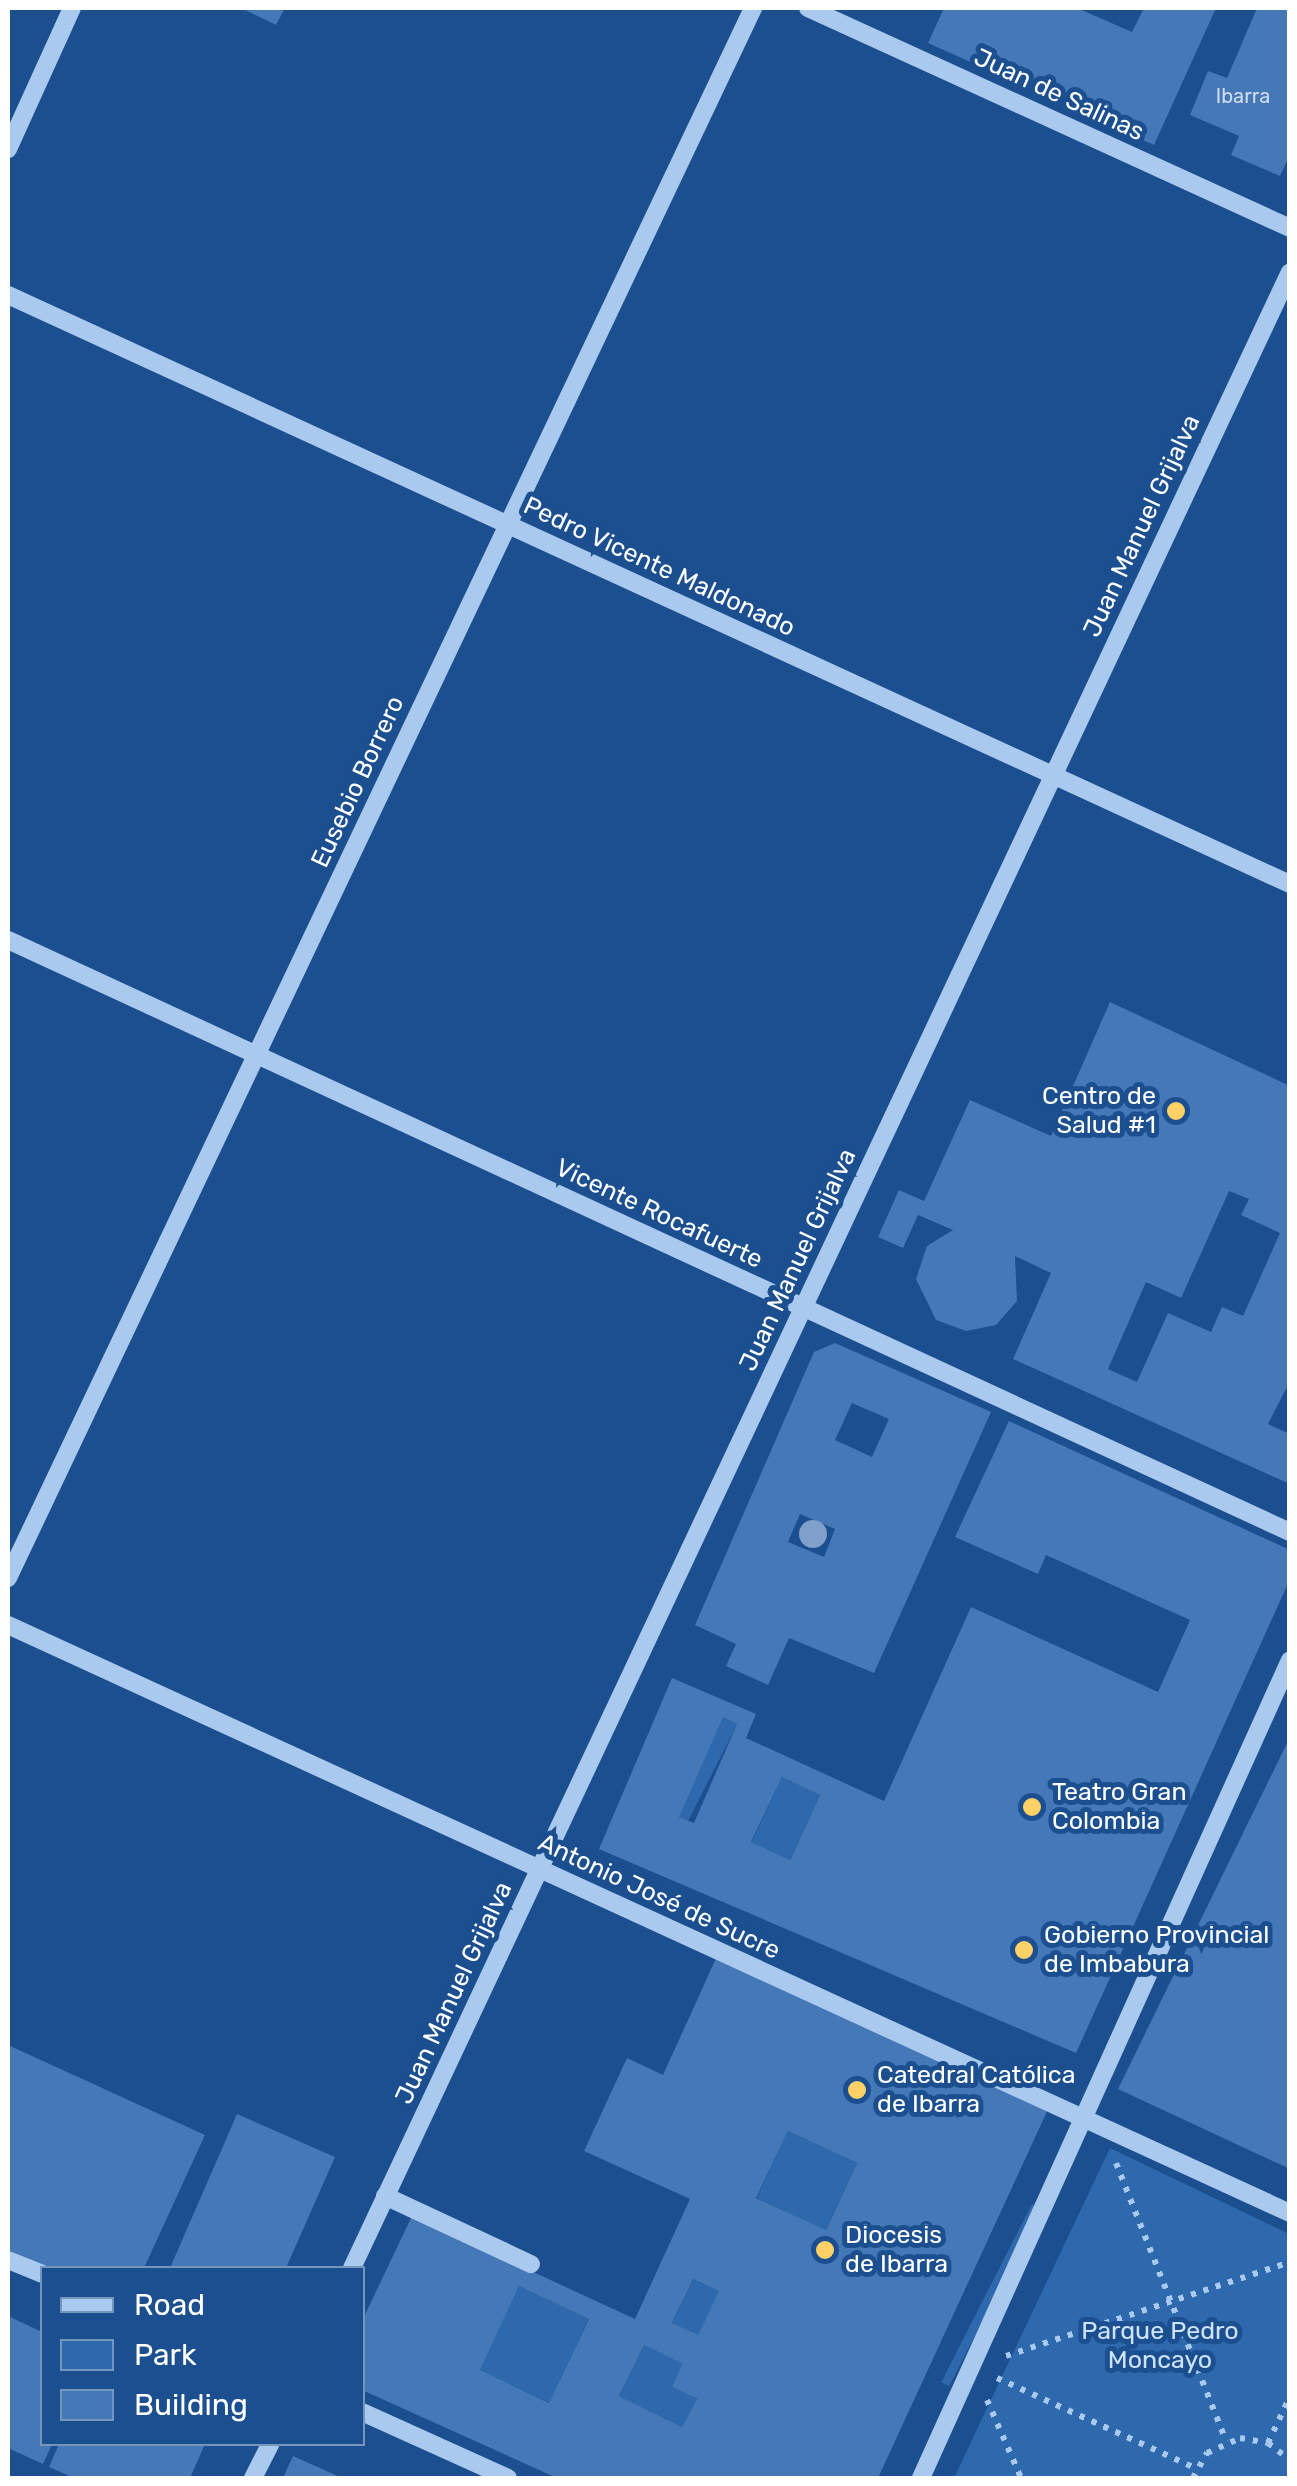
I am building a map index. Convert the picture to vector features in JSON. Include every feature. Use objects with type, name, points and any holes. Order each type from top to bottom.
[{"type":"street","points":[[8,149],[72,8]]},
{"type":"street","name":"Eusebio Borrero","points":[[8,1578],[753,8]]},
{"type":"street","name":"Juan de Salinas","points":[[808,8],[1290,228]]},
{"type":"street","name":"Juan Manuel Grijalva","points":[[353,2266],[1290,272]]},
{"type":"street","name":"Pedro Vicente Maldonado","points":[[8,295],[1290,884]]},
{"type":"street","name":"Vicente Rocafuerte","points":[[8,940],[1290,1532]]},
{"type":"street","name":"Antonio José de Sucre","points":[[8,1625],[1290,2213]]},
{"type":"street","points":[[921,2478],[1290,1660]]},
{"type":"street","points":[[386,2196],[531,2264]]},
{"type":"street","points":[[8,2260],[40,2273]]},
{"type":"street","points":[[365,2413],[508,2478]]},
{"type":"street","points":[[254,2478],[269,2446]]},
{"type":"path","points":[[1082,2118],[1110,2148],[1226,2441]]},
{"type":"path","points":[[973,2367],[1290,2262]]},
{"type":"path","points":[[973,2367],[1196,2468]]},
{"type":"path","points":[[973,2367],[1021,2478]]},
{"type":"path","points":[[1268,2442],[1290,2396]]},
{"type":"path","points":[[1193,2478],[1196,2468],[1226,2441],[1268,2442],[1290,2460]]},
{"type":"green space","points":[[723,1717],[737,1724],[688,1821],[674,1814]]},
{"type":"green space","points":[[782,1777],[820,1795],[790,1860],[752,1842]]},
{"type":"green space","points":[[788,2131],[857,2163],[826,2230],[757,2198]]},
{"type":"green space","name":"Parque Pedro Moncayo","points":[[1110,2148],[1289,2234],[1289,2478],[954,2478]]},
{"type":"green space","points":[[1032,2204],[1040,2208],[949,2386],[941,2382]]},
{"type":"green space","points":[[693,2279],[719,2291],[699,2336],[672,2323]]},
{"type":"green space","points":[[519,2286],[589,2319],[549,2403],[480,2370]]},
{"type":"green space","points":[[644,2345],[682,2364],[672,2387],[697,2399],[682,2427],[619,2396]]},
{"type":"building","points":[[241,8],[285,8],[276,25]]},
{"type":"building","points":[[944,8],[1077,8],[1132,32],[1144,8],[1216,8],[1154,145],[928,43]]},
{"type":"building","points":[[1257,8],[1290,8],[1290,155],[1280,176],[1231,155],[1239,136],[1190,115],[1208,71],[1227,78]]},
{"type":"building","points":[[1110,1002],[1290,1086],[1290,1381],[1268,1424],[1290,1434],[1290,1484],[1013,1359],[1051,1273],[1015,1256],[1017,1301],[996,1325],[966,1331],[936,1320],[916,1279],[927,1246],[953,1230],[918,1215],[903,1248],[878,1237],[899,1190],[924,1201],[970,1100],[1051,1136]],"holes":[[[1229,1191],[1249,1199],[1241,1215],[1280,1233],[1243,1316],[1222,1307],[1211,1332],[1168,1313],[1137,1382],[1108,1369],[1146,1282],[1181,1298]]]},
{"type":"building","points":[[835,1343],[991,1412],[874,1673],[789,1638],[768,1685],[726,1666],[736,1644],[695,1625],[814,1352]],"holes":[[[852,1403],[889,1419],[872,1457],[835,1440]],[[800,1514],[835,1529],[824,1557],[788,1542]]]},
{"type":"building","points":[[1009,1421],[1290,1550],[1290,1579],[1076,2053],[599,1849],[672,1678],[756,1714],[746,1738],[884,1801],[971,1607],[1158,1692],[1190,1620],[1046,1555],[1038,1574],[955,1537]],"holes":[[[723,1717],[737,1724],[694,1823],[679,1817]],[[782,1777],[820,1795],[790,1860],[751,1842]]]},
{"type":"building","points":[[1290,1737],[1290,2169],[1118,2089]]},
{"type":"building","name":"Diocesis de Ibarra","points":[[718,1954],[1050,2105],[878,2478],[557,2478],[365,2391],[365,2315],[412,2216],[635,2319],[690,2199],[584,2151],[627,2058],[663,2075]],"holes":[[[788,2131],[857,2163],[826,2230],[756,2198]],[[693,2279],[719,2291],[698,2335],[672,2323]],[[519,2286],[589,2319],[549,2403],[480,2370]],[[644,2345],[682,2364],[672,2387],[697,2399],[682,2427],[619,2396]]]},
{"type":"building","points":[[8,2045],[205,2135],[145,2266],[43,2266],[8,2250]]},
{"type":"building","points":[[237,2114],[335,2157],[287,2266],[171,2266]]},
{"type":"building","points":[[8,2316],[40,2331],[40,2446],[51,2446],[43,2464],[8,2448]]},
{"type":"building","points":[[58,2446],[204,2446],[190,2478],[74,2478],[49,2467]]},
{"type":"building","points":[[293,2456],[342,2478],[283,2478]]},
{"type":"place","name":"Centro de Salud #1","points":[[1176,1111]]},
{"type":"place","name":"Teatro Gran Colombia","points":[[1032,1807]]},
{"type":"place","name":"Gobierno Provincial de Imbabura","points":[[1024,1950]]},
{"type":"place","name":"Catedral Católica de Ibarra","points":[[857,2090]]},
{"type":"place","name":"Diocesis de Ibarra","points":[[825,2250]]}]
